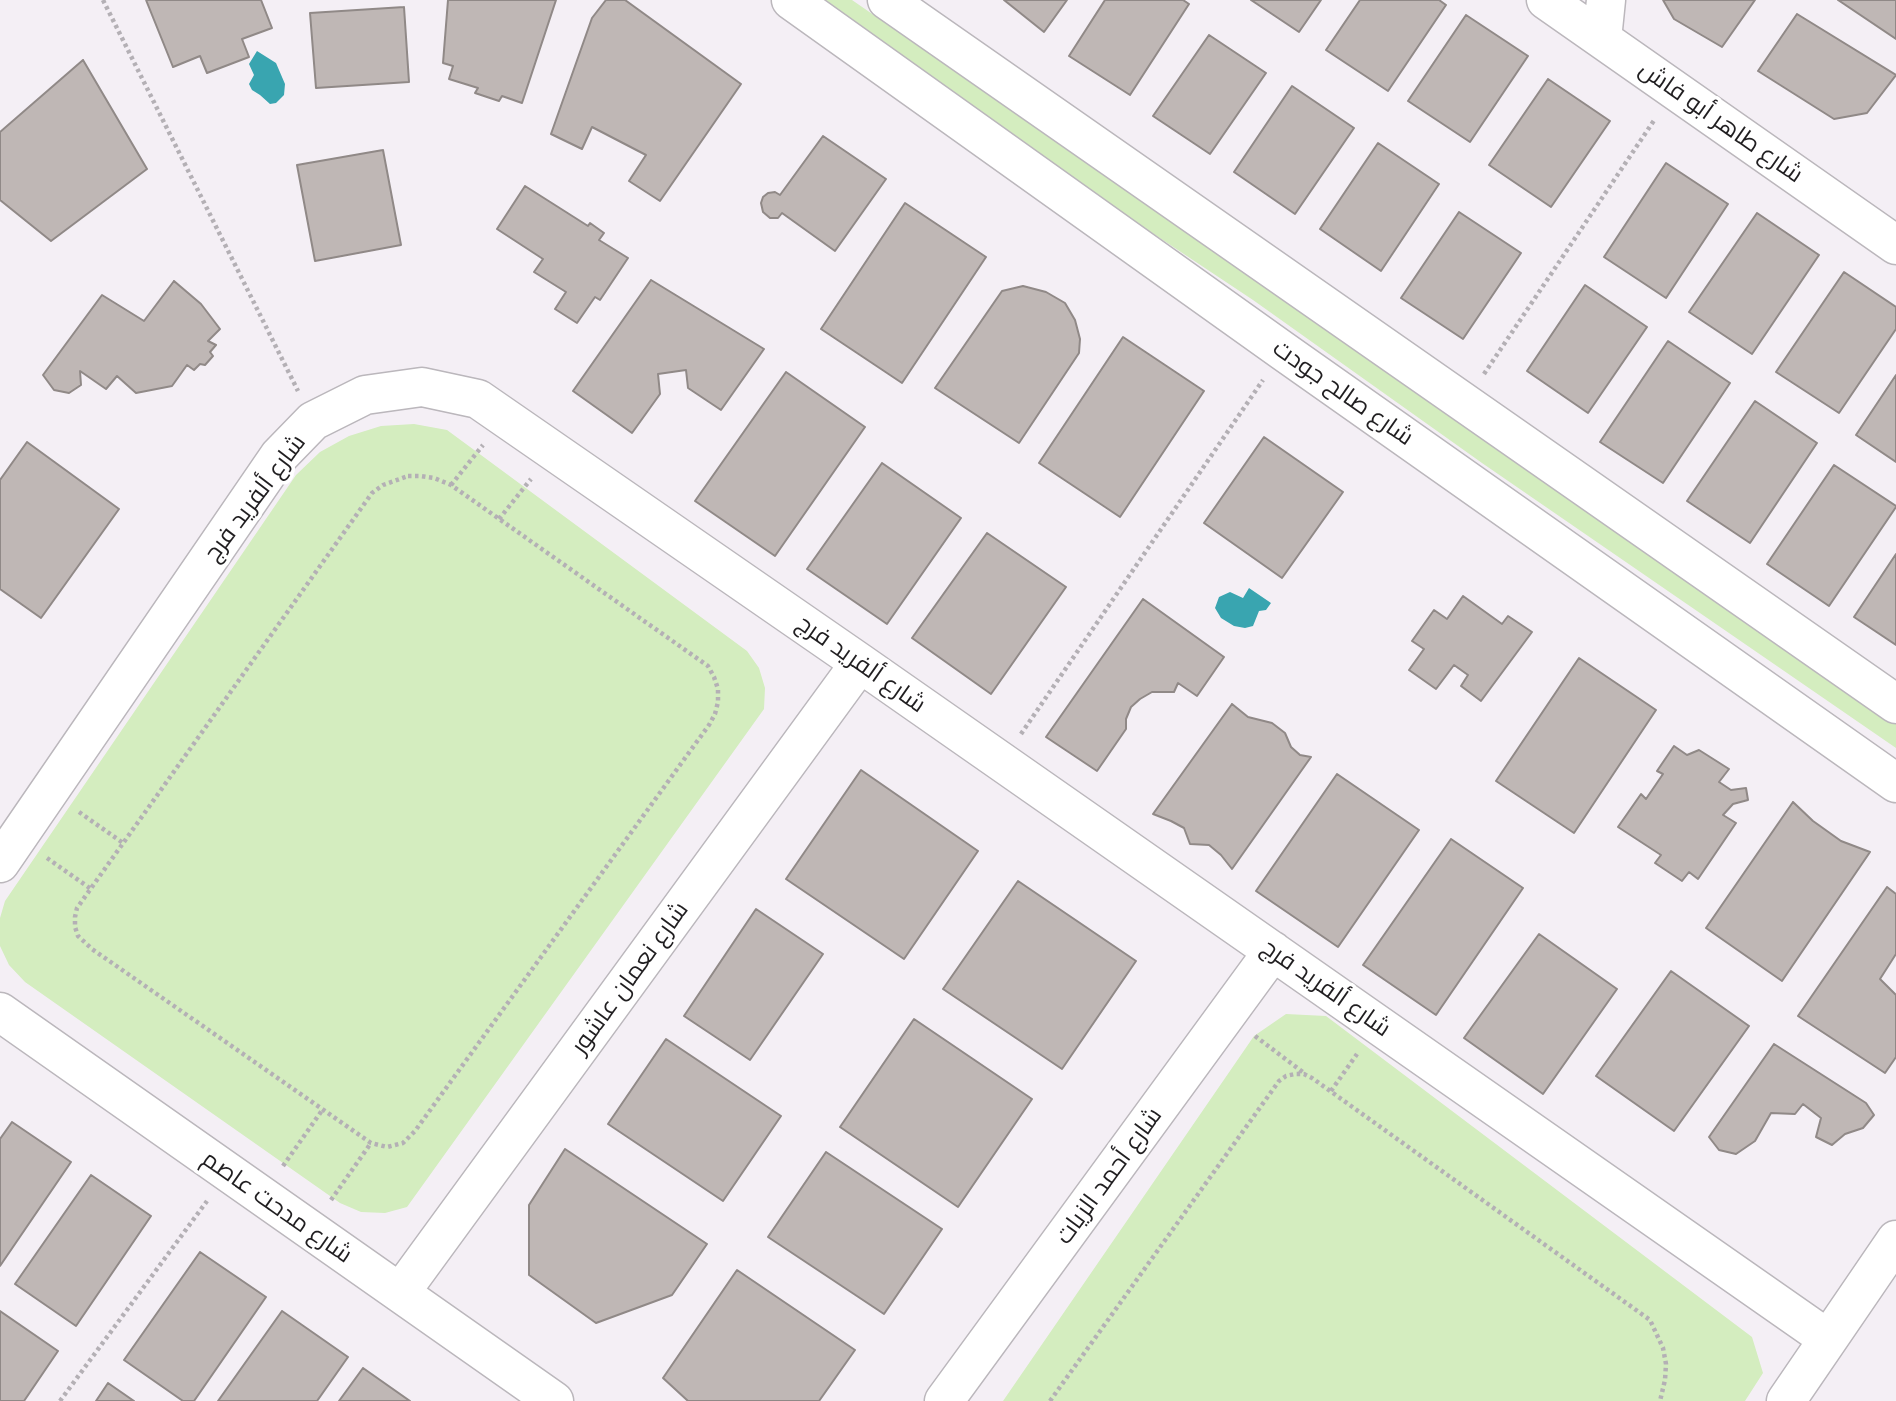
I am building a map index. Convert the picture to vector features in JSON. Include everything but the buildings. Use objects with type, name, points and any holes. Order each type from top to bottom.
[{"type":"street","name":"شارع صالح جودت","points":[[791,0],[1896,783]]},
{"type":"street","points":[[887,0],[1896,704]]},
{"type":"street","name":"شارع طاهر أبو فاش","points":[[1546,0],[1675,89],[1890,227]]},
{"type":"street","points":[[1602,39],[1605,0]]},
{"type":"street","name":"شارع ألفريد فرج","points":[[8,850],[279,456],[313,421],[365,395],[422,387],[478,399],[1828,1339]]},
{"type":"street","name":"شارع نعمان عاشور","points":[[400,1293],[860,663]]},
{"type":"street","name":"شارع أحمد الزيات","points":[[944,1401],[1273,951]]},
{"type":"street","name":"شارع مدحت عاصم","points":[[0,1012],[554,1401]]},
{"type":"street","points":[[1786,1401],[1896,1240]]},
{"type":"path","points":[[103,0],[313,421]]},
{"type":"path","points":[[1464,404],[1675,89]]},
{"type":"path","points":[[1002,762],[1283,351]]},
{"type":"path","points":[[452,485],[504,418]]},
{"type":"path","points":[[499,519],[553,452]]},
{"type":"path","points":[[408,476],[434,478],[452,485],[708,666],[715,677],[718,702],[709,725],[415,1131],[403,1143],[387,1147],[371,1143],[84,943],[75,927],[75,918],[77,908],[372,493],[383,485],[408,476]]},
{"type":"path","points":[[49,792],[123,843]]},
{"type":"path","points":[[8,850],[91,889]]},
{"type":"path","points":[[1227,1014],[1304,1074],[1650,1320],[1663,1348],[1666,1364],[1660,1401]]},
{"type":"path","points":[[1331,1091],[1378,1024]]},
{"type":"path","points":[[1050,1401],[1279,1081],[1286,1076],[1304,1074]]},
{"type":"path","points":[[262,1196],[323,1110]]},
{"type":"path","points":[[310,1230],[371,1143]]},
{"type":"path","points":[[60,1401],[228,1172]]},
{"type":"green space","points":[[811,0],[852,0],[1896,721],[1896,748],[1482,463],[1253,300],[1023,147]]},
{"type":"green space","points":[[414,424],[447,430],[747,651],[759,668],[765,688],[764,709],[407,1207],[385,1213],[361,1212],[340,1203],[25,982],[9,965],[0,946],[0,918],[5,901],[296,475],[320,452],[349,436],[381,426]]},
{"type":"green space","points":[[1286,1014],[1326,1016],[1752,1337],[1763,1373],[1745,1401],[1003,1401],[1254,1036]]},
{"type":"water","points":[[257,51],[276,63],[285,84],[284,95],[276,103],[270,104],[252,90],[249,84],[254,75],[249,64]]},
{"type":"water","points":[[1249,588],[1271,603],[1266,610],[1259,611],[1253,626],[1234,626],[1221,618],[1215,608],[1219,597],[1230,592],[1243,598]]}]
